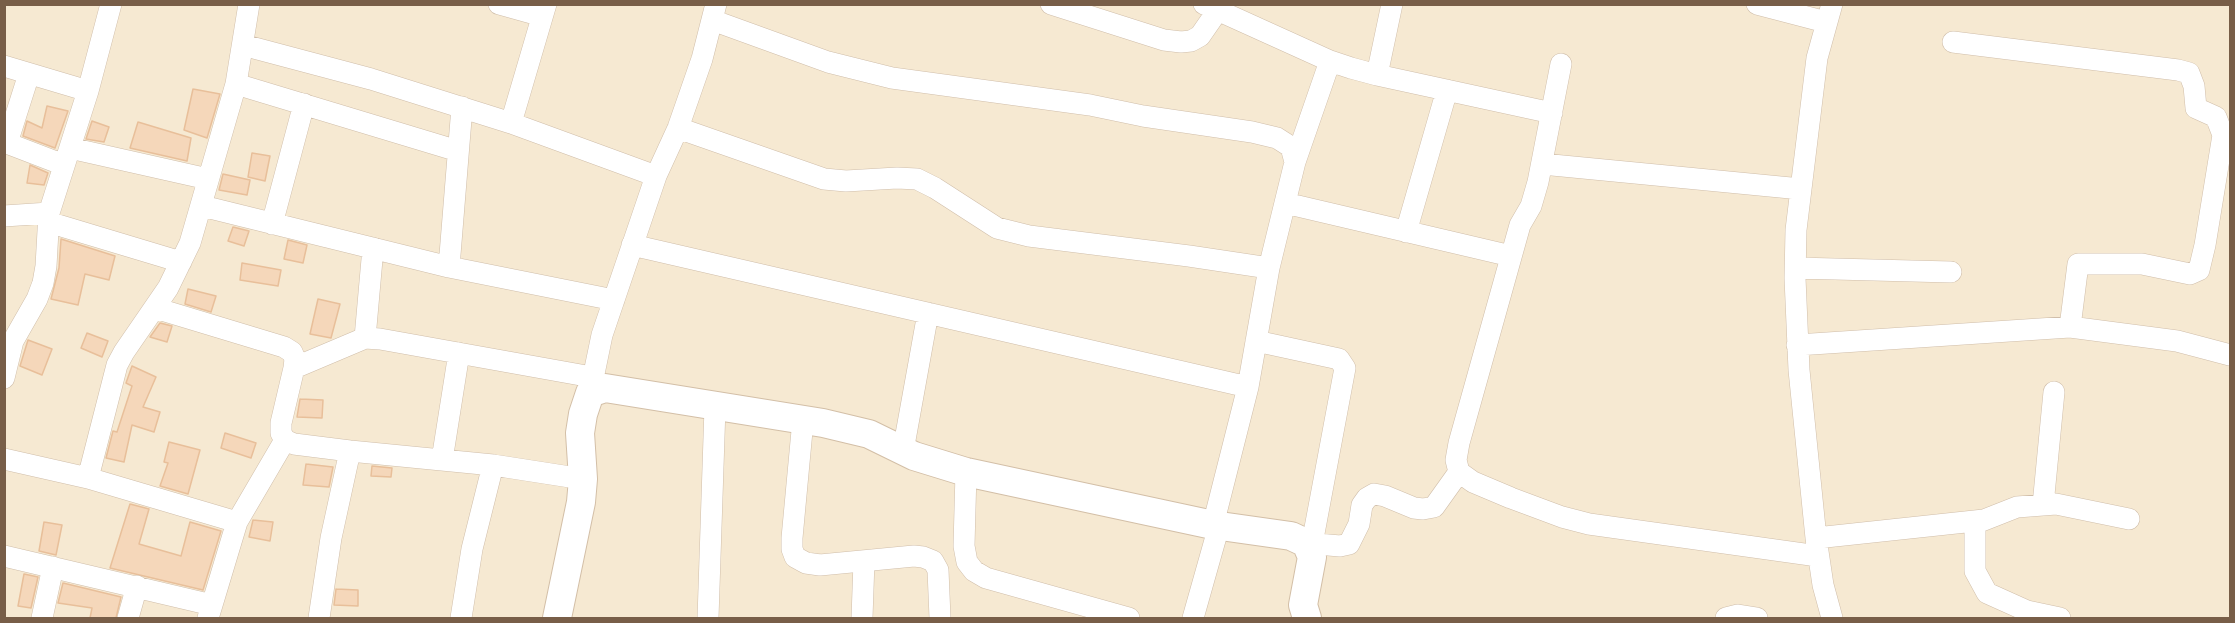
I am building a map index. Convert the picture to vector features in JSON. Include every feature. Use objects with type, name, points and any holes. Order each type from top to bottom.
[{"type":"street","points":[[4,378],[9,340],[37,299],[43,283],[48,218],[88,91],[111,4]]},
{"type":"street","points":[[88,478],[117,365],[168,288],[190,243],[236,84],[249,4]]},
{"type":"street","points":[[499,4],[544,10],[511,123]]},
{"type":"street","points":[[1052,4],[1164,40],[1181,42],[1191,41],[1200,36],[1214,6],[1330,61],[1377,75],[1552,112]]},
{"type":"street","points":[[1377,75],[1392,4]]},
{"type":"street","points":[[1757,4],[1829,14],[1817,58],[1796,230],[1796,268],[1797,345],[1817,547],[1823,585],[1832,618]]},
{"type":"street","points":[[557,618],[581,502],[583,479],[580,433],[596,355],[656,176],[678,128],[702,59],[714,12],[828,62],[892,78],[1090,105],[1276,138],[1291,147],[1295,162]]},
{"type":"street","points":[[1953,42],[2189,73],[2194,86],[2196,108],[2216,117],[2227,134],[2199,270],[2190,274],[2142,264],[2078,264],[2070,327]]},
{"type":"street","points":[[243,45],[371,79],[462,107],[656,176]]},
{"type":"street","points":[[1193,618],[1248,387],[1269,268],[1295,162],[1330,61]]},
{"type":"street","points":[[1561,64],[1534,195],[1520,225],[1459,443],[1456,460],[1459,471],[1473,482],[1511,498],[1562,518],[1589,524],[1817,547],[1984,520],[2017,507],[2056,504],[2129,519]]},
{"type":"street","points":[[4,66],[88,91]]},
{"type":"street","points":[[29,74],[6,142],[67,157],[208,179]]},
{"type":"street","points":[[236,84],[458,151]]},
{"type":"street","points":[[1406,232],[1447,90]]},
{"type":"street","points":[[272,224],[304,104]]},
{"type":"street","points":[[449,267],[462,107]]},
{"type":"street","points":[[678,128],[824,179],[846,181],[917,179],[997,228],[1029,236],[1269,268]]},
{"type":"street","points":[[1542,164],[1801,189]]},
{"type":"street","points":[[1285,203],[1511,256]]},
{"type":"street","points":[[202,206],[449,267],[614,300]]},
{"type":"street","points":[[4,216],[48,218],[181,262]]},
{"type":"street","points":[[632,245],[1248,387]]},
{"type":"street","points":[[365,338],[373,248]]},
{"type":"street","points":[[1796,268],[1951,272]]},
{"type":"street","points":[[155,308],[284,347],[292,352],[295,358],[294,368],[281,423],[281,433],[285,440],[294,444],[493,465],[583,479]]},
{"type":"street","points":[[903,451],[928,313]]},
{"type":"street","points":[[1797,345],[2070,327],[2177,341],[2230,355]]},
{"type":"street","points":[[294,368],[365,338],[459,353],[605,388],[803,420],[869,434],[936,465],[1216,525],[1291,536],[1309,543],[1340,546],[1349,544],[1359,524],[1362,505],[1367,498],[1374,495],[1385,496],[1414,508],[1434,507],[1459,471]]},
{"type":"street","points":[[1256,341],[1339,359],[1345,368],[1309,543],[1312,557],[1303,605],[1307,618]]},
{"type":"street","points":[[442,460],[459,353]]},
{"type":"street","points":[[2043,505],[2054,392]]},
{"type":"street","points":[[708,618],[715,407]]},
{"type":"street","points":[[803,420],[792,549],[795,557],[806,563],[820,565],[923,557],[964,546]]},
{"type":"street","points":[[4,556],[137,586],[210,612],[237,522],[285,440]]},
{"type":"street","points":[[319,618],[331,538],[350,451]]},
{"type":"street","points":[[4,459],[88,478],[237,522]]},
{"type":"street","points":[[461,618],[472,549],[493,465]]},
{"type":"street","points":[[966,472],[964,546],[967,562],[974,571],[986,579],[1129,618]]},
{"type":"street","points":[[1975,521],[1975,571],[1986,593],[2027,610],[2060,618]]},
{"type":"street","points":[[923,557],[933,561],[938,570],[940,618]]},
{"type":"street","points":[[862,618],[864,561]]},
{"type":"street","points":[[42,618],[54,567]]},
{"type":"street","points":[[128,618],[137,586]]},
{"type":"street","points":[[1726,618],[1738,615],[1757,618]]},
{"type":"shaded area","points":[[5,5],[2230,5],[2230,618],[5,618]]},
{"type":"building","points":[[193,89],[220,94],[207,138],[184,130]]},
{"type":"building","points":[[47,106],[68,111],[55,148],[23,136],[27,121],[42,128]]},
{"type":"building","points":[[92,121],[109,127],[104,142],[86,139]]},
{"type":"building","points":[[138,122],[191,138],[187,161],[130,148]]},
{"type":"building","points":[[252,153],[270,156],[265,181],[248,177]]},
{"type":"building","points":[[30,165],[48,173],[44,185],[27,183]]},
{"type":"building","points":[[223,174],[250,180],[247,195],[219,190]]},
{"type":"building","points":[[233,227],[249,231],[244,246],[228,241]]},
{"type":"building","points":[[61,239],[115,256],[109,280],[85,274],[78,305],[51,299],[59,268]]},
{"type":"building","points":[[288,240],[307,245],[303,263],[284,259]]},
{"type":"building","points":[[242,263],[281,270],[278,286],[240,280]]},
{"type":"building","points":[[188,289],[216,296],[211,312],[185,304]]},
{"type":"building","points":[[318,299],[340,304],[331,338],[310,334]]},
{"type":"building","points":[[160,323],[172,326],[167,342],[150,337]]},
{"type":"building","points":[[87,333],[108,341],[102,357],[81,348]]},
{"type":"building","points":[[28,340],[52,349],[42,375],[20,366]]},
{"type":"building","points":[[132,366],[156,377],[143,407],[160,412],[154,432],[132,425],[124,462],[106,458],[113,431],[117,432],[132,386],[126,383]]},
{"type":"building","points":[[300,399],[323,400],[322,418],[297,417]]},
{"type":"building","points":[[225,433],[256,443],[251,458],[221,448]]},
{"type":"building","points":[[169,442],[200,450],[188,494],[160,486],[168,463],[164,462]]},
{"type":"building","points":[[306,464],[333,467],[329,487],[303,485]]},
{"type":"building","points":[[372,466],[392,468],[391,477],[371,476]]},
{"type":"building","points":[[130,504],[149,509],[139,544],[181,556],[190,522],[221,531],[203,590],[110,568]]},
{"type":"building","points":[[253,520],[273,522],[270,541],[249,537]]},
{"type":"building","points":[[44,522],[62,525],[56,555],[39,551]]},
{"type":"building","points":[[24,574],[38,577],[31,608],[18,606]]},
{"type":"building","points":[[63,583],[121,597],[116,618],[90,618],[92,608],[58,603]]},
{"type":"building","points":[[336,589],[358,590],[358,606],[334,605]]}]
